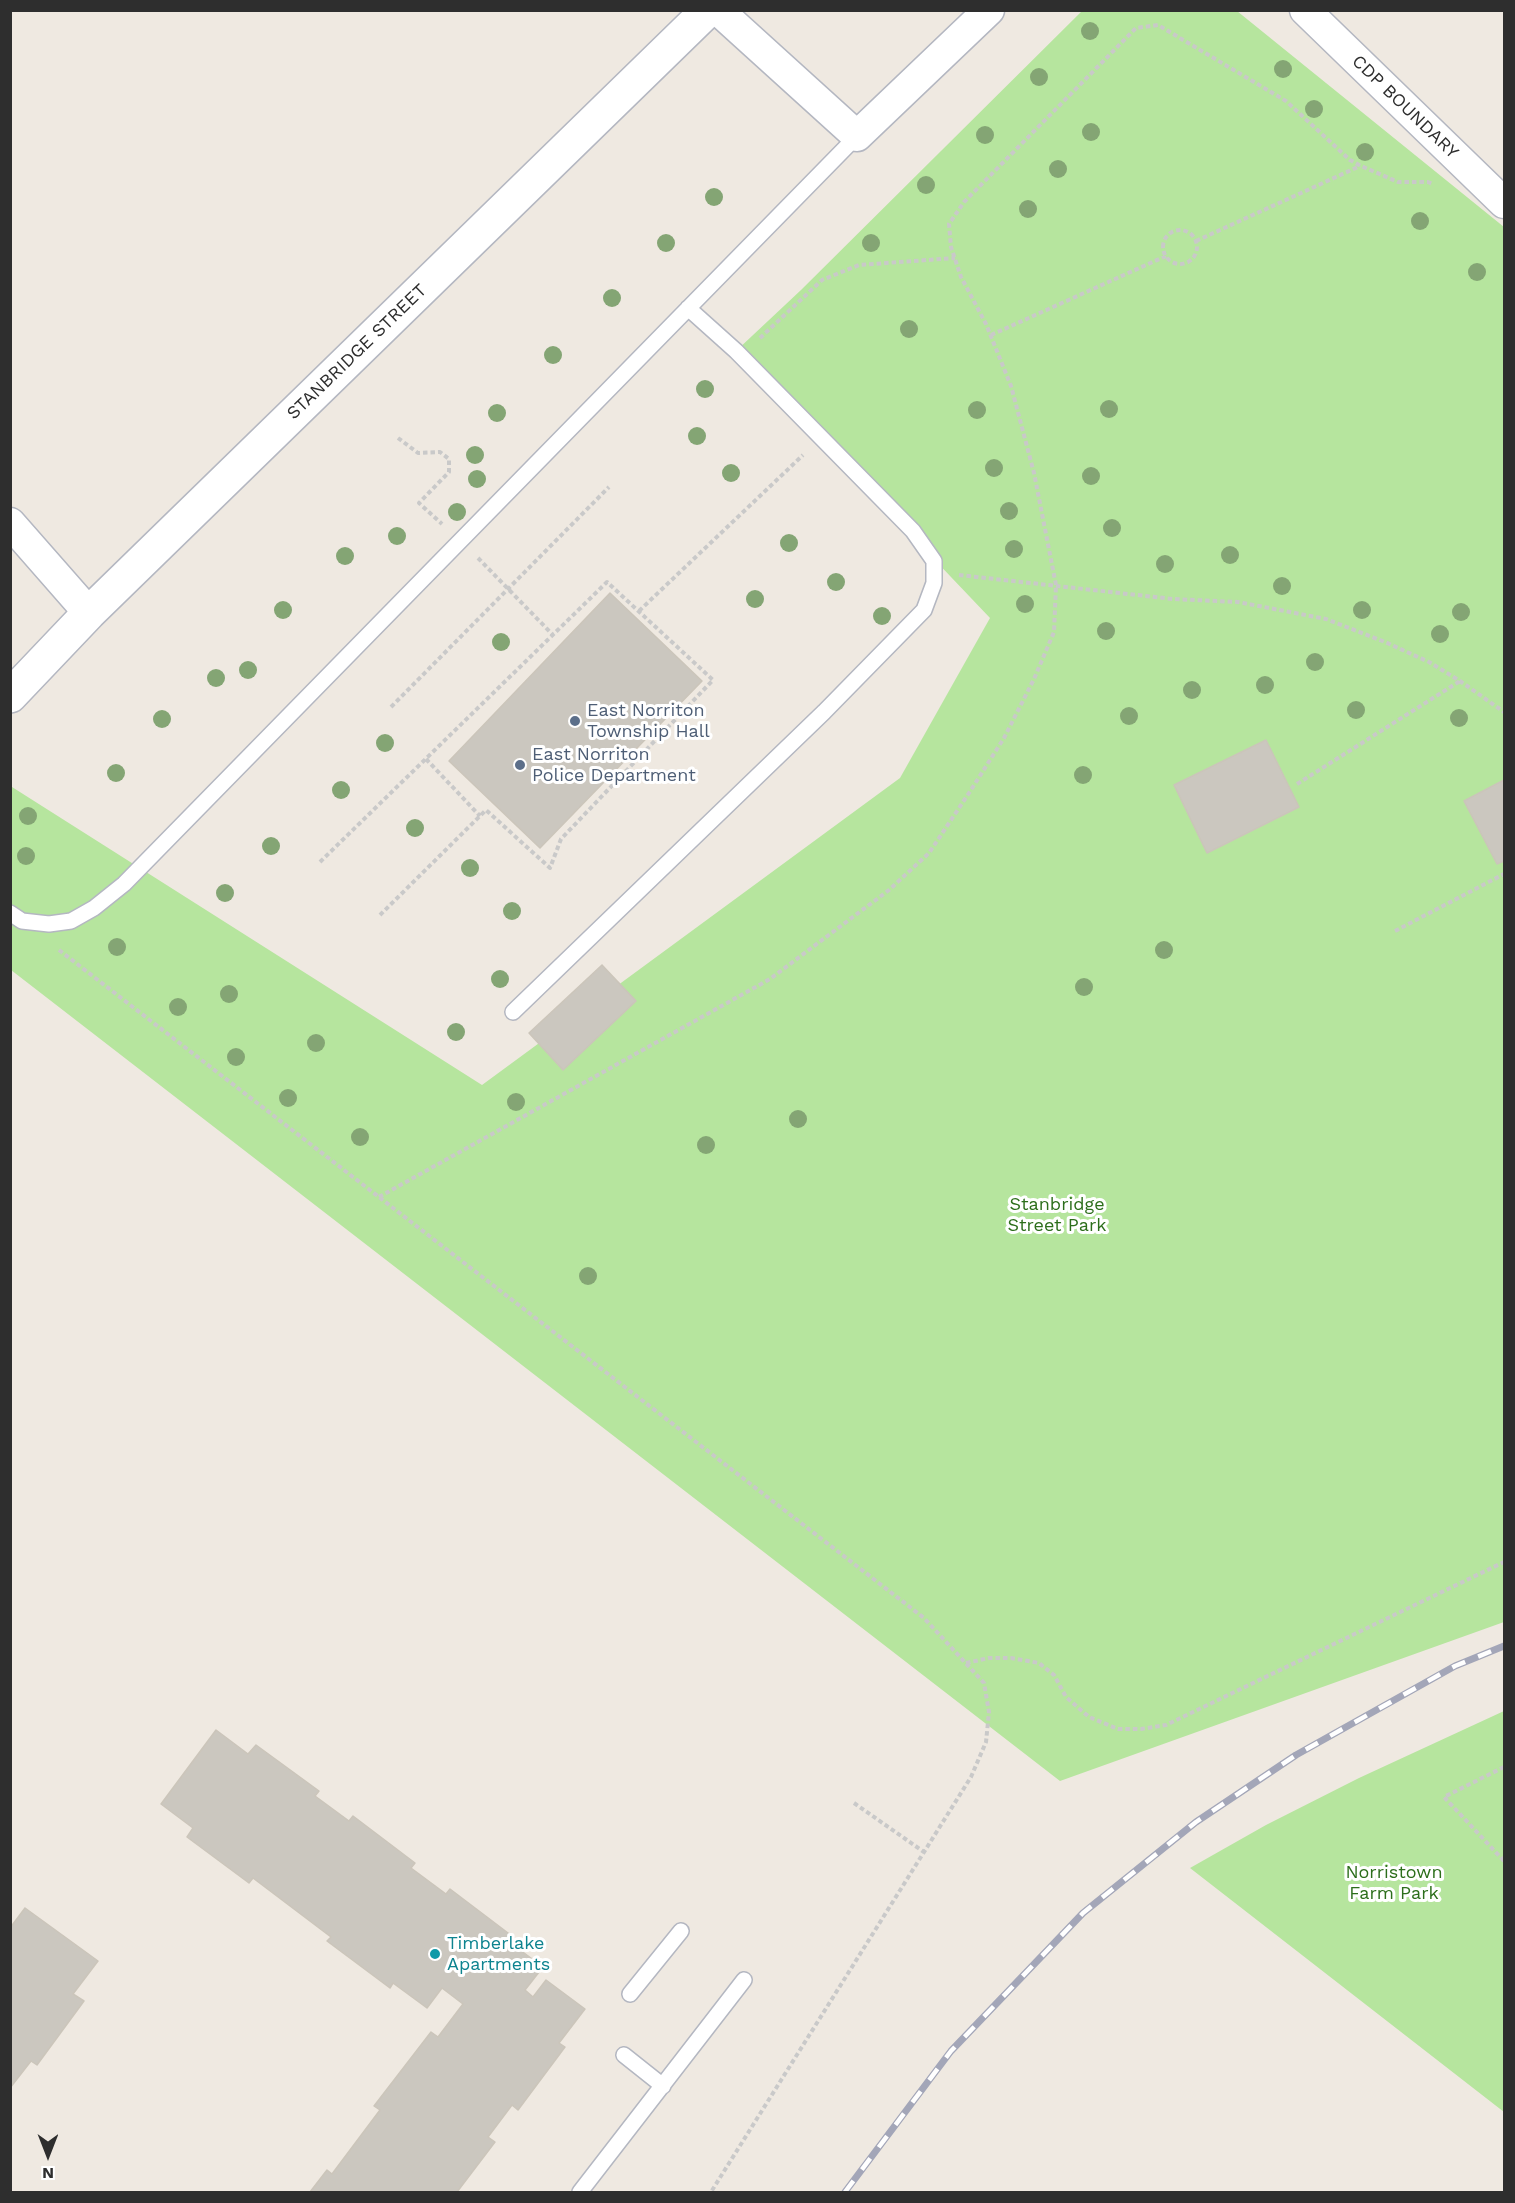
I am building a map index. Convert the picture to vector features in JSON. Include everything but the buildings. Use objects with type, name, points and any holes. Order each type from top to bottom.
[{"type":"street","name":"STANBRIDGE STREET","points":[[10,696],[89,613],[708,10]]},
{"type":"street","points":[[718,10],[857,136],[989,10]]},
{"type":"street","name":"CDP BOUNDARY","points":[[1305,10],[1504,203]]},
{"type":"street","points":[[10,523],[89,613]]},
{"type":"lane","points":[[16,917],[49,924],[71,921],[94,908],[124,884],[857,136]]},
{"type":"lane","points":[[513,1012],[824,712],[924,610],[934,583],[934,561],[913,531],[740,355],[688,308]]},
{"type":"lane","points":[[630,1994],[681,1931]]},
{"type":"lane","points":[[580,2193],[744,1980]]},
{"type":"lane","points":[[624,2055],[663,2086]]},
{"type":"path","points":[[1196,241],[1361,166]]},
{"type":"path","points":[[1184,231],[1193,236],[1196,241],[1195,256],[1186,263],[1175,263],[1166,256],[1163,245],[1173,232],[1184,231]]},
{"type":"path","points":[[991,335],[1166,256]]},
{"type":"path","points":[[740,355],[822,280],[859,265],[955,258]]},
{"type":"path","points":[[639,611],[821,438]]},
{"type":"path","points":[[391,707],[609,487]]},
{"type":"path","points":[[934,572],[1173,599],[1238,602],[1326,620],[1430,662],[1504,712]]},
{"type":"path","points":[[320,862],[607,582],[713,680],[561,839],[550,868],[486,810],[380,915]]},
{"type":"path","points":[[1297,784],[1460,681]]},
{"type":"path","points":[[426,759],[480,816]]},
{"type":"path","points":[[1395,931],[1504,874]]},
{"type":"path","points":[[16,917],[924,1618],[984,1683],[989,1712],[986,1742],[971,1777],[711,2193]]},
{"type":"path","points":[[966,1663],[989,1658],[1011,1658],[1039,1663],[1054,1675],[1066,1697],[1089,1717],[1118,1729],[1166,1725],[1504,1562]]},
{"type":"path","points":[[1504,1767],[1444,1797],[1504,1861]]},
{"type":"path","points":[[854,1803],[924,1852]]},
{"type":"green space","name":"Stanbridge Street Park","points":[[1082,11],[1237,11],[1504,227],[1504,1622],[1060,1781],[11,970],[10,789],[12,787],[482,1085],[900,778],[990,618],[736,351],[801,290]]},
{"type":"green space","name":"Norristown Farm Park","points":[[1504,1711],[1504,2112],[1190,1868],[1266,1825],[1359,1778]]},
{"type":"railway","points":[[845,2192],[951,2051],[1083,1913],[1196,1822],[1296,1755],[1455,1666],[1504,1646]]},
{"type":"place","name":"East Norriton Township Hall","points":[[575,721]]},
{"type":"place","name":"East Norriton Police Department","points":[[520,765]]},
{"type":"place","name":"Timberlake Apartments","points":[[435,1954]]}]
